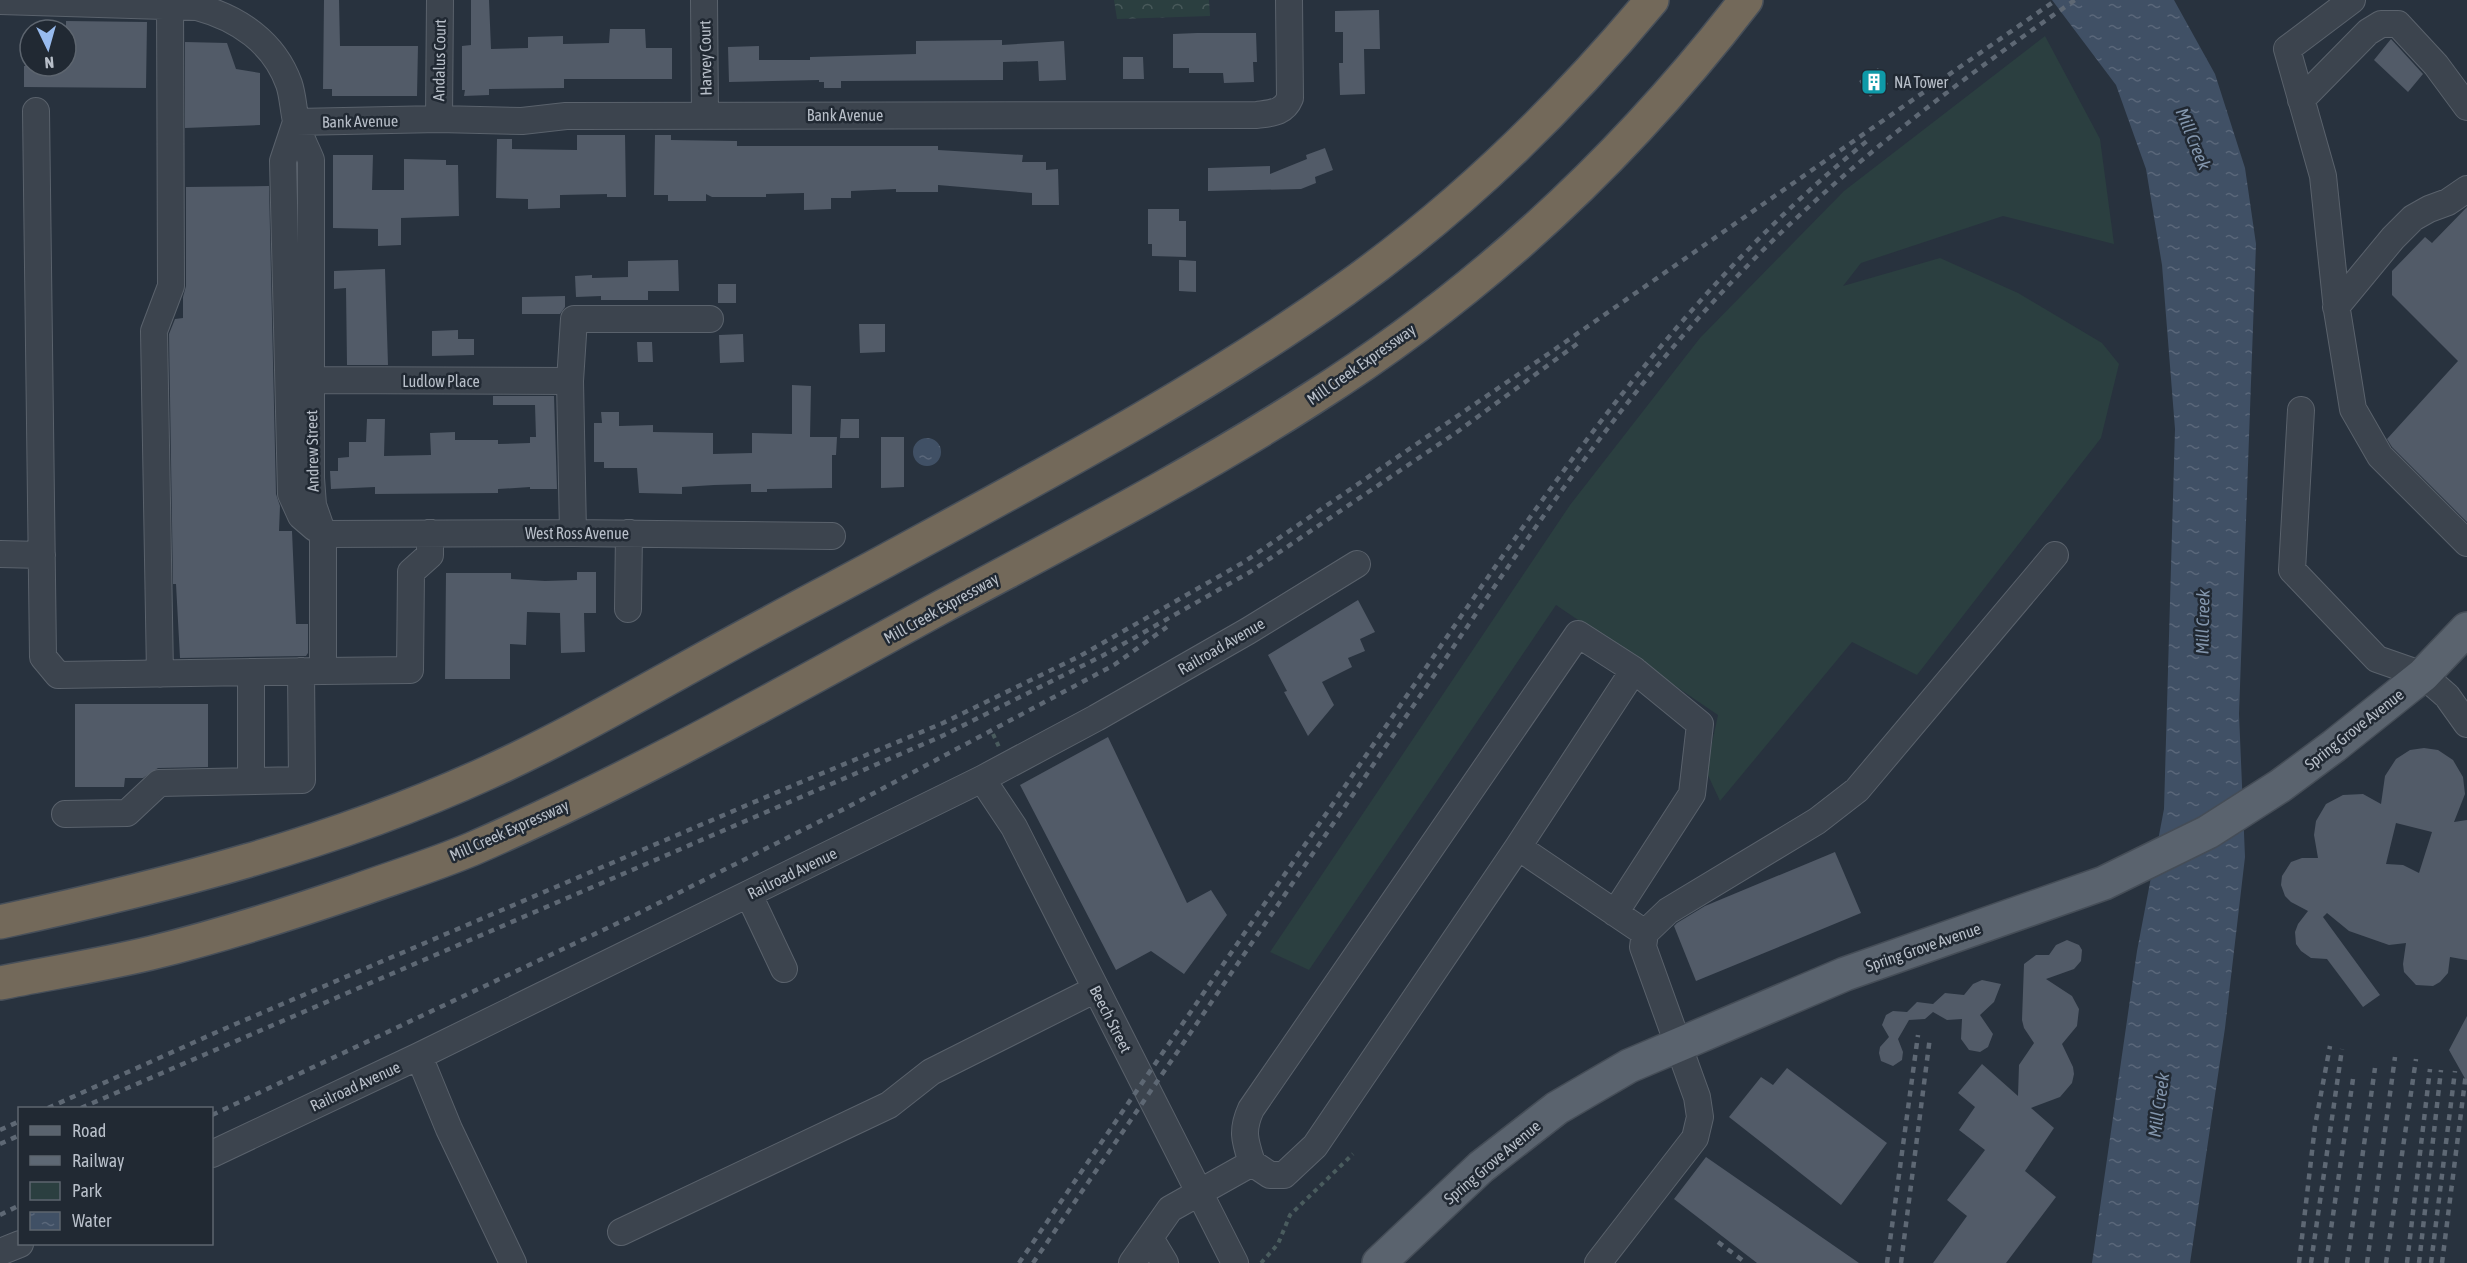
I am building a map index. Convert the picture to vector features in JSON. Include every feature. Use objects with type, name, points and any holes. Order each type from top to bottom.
[{"type":"highway","points":[[0,922],[241,864],[400,809],[486,773],[587,724],[1096,447],[1182,396],[1345,290],[1416,235],[1470,190],[1541,121],[1652,0]]},
{"type":"highway","name":"Mill Creek Expressway","points":[[0,983],[148,954],[243,928],[406,874],[471,849],[616,782],[1181,477],[1324,391],[1392,344],[1507,254],[1547,220],[1596,172],[1680,84],[1746,0]]},
{"type":"main road","name":"Spring Grove Avenue","points":[[1379,1263],[1481,1167],[1557,1108],[1629,1066],[1845,974],[2104,883],[2208,832],[2280,786],[2423,675],[2467,629]]},
{"type":"street","name":"Andalus Court","points":[[439,119],[440,0]]},
{"type":"street","name":"Harvey Court","points":[[704,0],[705,115]]},
{"type":"street","name":"Bank Avenue","points":[[296,122],[439,119],[522,121],[566,116],[1257,115],[1275,113],[1287,105],[1290,98],[1289,0]]},
{"type":"street","points":[[2352,0],[2287,50],[2323,176],[2336,308],[2353,409],[2380,456],[2467,543]]},
{"type":"street","points":[[0,2],[170,3],[222,14],[245,26],[259,38],[279,63],[289,84],[296,122]]},
{"type":"street","points":[[160,674],[154,331],[171,286],[170,3]]},
{"type":"street","points":[[2301,100],[2368,32],[2381,24],[2398,24],[2418,43],[2467,107]]},
{"type":"street","points":[[36,111],[43,657],[58,675],[410,670],[411,572],[430,555],[430,534]]},
{"type":"street","name":"Andrew Street","points":[[296,122],[311,160],[310,478],[313,505],[323,534]]},
{"type":"street","name":"Andrew Street","points":[[296,122],[283,161],[291,494],[301,516],[323,534]]},
{"type":"street","points":[[2336,308],[2393,238],[2413,218],[2448,202],[2467,189]]},
{"type":"street","points":[[573,532],[570,381],[574,319],[711,319]]},
{"type":"street","name":"Ludlow Place","points":[[312,380],[570,381]]},
{"type":"street","points":[[2301,410],[2292,570],[2377,659],[2423,675],[2447,696],[2467,724]]},
{"type":"street","name":"West Ross Avenue","points":[[323,534],[573,532],[832,536]]},
{"type":"street","points":[[628,609],[629,533]]},
{"type":"street","points":[[65,814],[127,813],[159,783],[302,780],[323,534]]},
{"type":"street","points":[[0,554],[42,555]]},
{"type":"street","points":[[1598,1263],[1695,1138],[1700,1117],[1696,1097],[1643,947],[1646,933],[1668,911],[1817,821],[1857,790],[2055,555]]},
{"type":"street","name":"Railroad Avenue","points":[[213,1154],[749,895],[982,779],[1116,707],[1248,631],[1357,564]]},
{"type":"street","points":[[1615,913],[1692,794],[1700,724],[1634,670],[1578,634],[1251,1109],[1244,1125],[1245,1142],[1252,1163],[1270,1175],[1284,1175],[1315,1146],[1518,847],[1634,670]]},
{"type":"street","points":[[251,672],[251,781]]},
{"type":"street","name":"Beech Street","points":[[982,779],[1014,826],[1235,1263]]},
{"type":"street","points":[[1518,847],[1646,933]]},
{"type":"street","points":[[749,895],[784,969]]},
{"type":"street","points":[[621,1232],[889,1105],[931,1072],[1096,988]]},
{"type":"street","points":[[418,1056],[449,1129],[513,1263]]},
{"type":"street","points":[[1132,1263],[1170,1209],[1252,1163]]},
{"type":"street","points":[[1150,1238],[1165,1263]]},
{"type":"street","points":[[0,1252],[18,1245]]},
{"type":"path","points":[[1261,1263],[1278,1244],[1290,1215],[1353,1154]]},
{"type":"green space","points":[[1114,0],[1209,0],[1210,16],[1117,19]]},
{"type":"green space","points":[[2045,36],[2100,139],[2114,244],[2003,216],[1861,263],[1843,286],[1940,258],[2018,293],[2102,343],[2119,364],[2101,438],[1917,675],[1852,642],[1720,801],[1706,771],[1718,715],[1556,605],[1309,970],[1270,952],[1570,505],[1700,338],[1844,191]]},
{"type":"water","name":"Mill Creek","points":[[2052,0],[2174,0],[2215,74],[2245,168],[2256,244],[2239,714],[2245,857],[2225,1028],[2190,1263],[2092,1263],[2137,951],[2164,809],[2175,429],[2162,265],[2146,169],[2116,85]]},
{"type":"water","points":[[927,438],[937,442],[941,452],[937,462],[927,466],[917,462],[913,452],[917,442]]},
{"type":"building","points":[[324,0],[339,0],[340,46],[418,46],[417,96],[332,96],[332,89],[323,89]]},
{"type":"building","points":[[471,0],[489,0],[491,49],[528,48],[528,37],[563,36],[563,44],[609,43],[610,29],[645,29],[646,48],[672,48],[672,79],[564,79],[564,88],[489,89],[489,95],[464,96],[462,46],[471,45]]},
{"type":"building","points":[[1379,10],[1380,49],[1364,49],[1365,94],[1340,95],[1339,63],[1343,63],[1343,32],[1335,32],[1335,11]]},
{"type":"building","points":[[78,21],[147,22],[146,88],[24,87],[24,78],[78,78]]},
{"type":"building","points":[[1256,33],[1257,62],[1253,62],[1254,82],[1224,83],[1223,73],[1189,73],[1189,68],[1173,68],[1173,34]]},
{"type":"building","points":[[2391,39],[2423,74],[2408,92],[2374,60]]},
{"type":"building","points":[[1002,40],[1002,45],[1064,41],[1066,80],[1039,81],[1038,61],[1003,62],[1003,80],[841,81],[841,88],[824,88],[824,82],[819,82],[819,80],[729,82],[728,47],[759,46],[759,60],[810,60],[810,57],[916,54],[916,41]]},
{"type":"building","points":[[185,42],[227,43],[236,69],[260,73],[260,125],[185,128]]},
{"type":"building","points":[[1123,57],[1143,57],[1144,79],[1123,79]]},
{"type":"building","name":"NA Tower","points":[[1878,68],[1888,84],[1870,97],[1859,81]]},
{"type":"building","points":[[577,135],[625,135],[626,197],[607,197],[607,194],[560,195],[560,208],[528,209],[528,199],[496,198],[497,139],[512,139],[512,149],[577,150]]},
{"type":"building","points":[[655,135],[671,135],[671,140],[737,141],[737,146],[938,146],[938,150],[1023,155],[1022,162],[1046,162],[1046,170],[1058,169],[1059,205],[1032,205],[1032,193],[938,185],[938,192],[896,192],[896,189],[851,191],[851,198],[831,198],[831,209],[804,210],[804,193],[766,194],[766,197],[712,197],[706,194],[706,201],[668,201],[668,195],[654,195]]},
{"type":"building","points":[[1325,148],[1333,170],[1315,177],[1316,183],[1301,189],[1208,191],[1208,168],[1270,166],[1270,174],[1307,159],[1306,155]]},
{"type":"building","points":[[333,155],[373,155],[372,190],[404,190],[404,159],[446,160],[446,165],[458,165],[459,216],[401,218],[401,245],[378,246],[378,229],[333,228]]},
{"type":"building","points":[[269,186],[276,494],[280,506],[279,531],[292,531],[296,624],[308,624],[308,653],[306,656],[180,658],[176,584],[173,584],[169,334],[175,319],[183,318],[183,297],[186,286],[186,187]]},
{"type":"building","points":[[2467,207],[2467,522],[2392,447],[2387,439],[2458,361],[2392,295],[2392,271],[2425,237],[2432,243]]},
{"type":"building","points":[[1148,209],[1179,209],[1179,221],[1186,221],[1186,257],[1152,256],[1152,244],[1148,244]]},
{"type":"building","points":[[678,260],[679,291],[648,291],[648,300],[601,300],[601,296],[576,297],[575,276],[628,277],[628,261]]},
{"type":"building","points":[[1179,260],[1196,261],[1196,292],[1179,291]]},
{"type":"building","points":[[385,269],[388,365],[347,365],[346,288],[334,289],[334,271]]},
{"type":"building","points":[[718,284],[736,284],[736,303],[718,303]]},
{"type":"building","points":[[565,296],[565,307],[560,314],[522,314],[522,297]]},
{"type":"building","points":[[859,324],[885,324],[885,352],[860,353]]},
{"type":"building","points":[[458,330],[458,339],[474,339],[474,355],[432,356],[432,331]]},
{"type":"building","points":[[743,334],[744,362],[720,363],[719,335]]},
{"type":"building","points":[[637,342],[652,342],[653,362],[638,362]]},
{"type":"building","points":[[792,385],[811,386],[810,437],[837,437],[836,455],[832,455],[832,488],[767,489],[767,492],[751,492],[751,484],[682,487],[682,494],[639,493],[637,468],[604,468],[604,462],[594,462],[594,423],[602,423],[601,412],[619,412],[619,426],[653,425],[653,432],[713,433],[713,454],[752,453],[752,433],[792,434]]},
{"type":"building","points":[[493,396],[554,396],[557,489],[530,489],[530,487],[498,489],[498,493],[375,494],[375,487],[331,489],[330,471],[338,471],[338,458],[349,457],[349,442],[366,442],[367,419],[385,419],[384,456],[431,455],[430,433],[455,432],[455,440],[498,440],[498,444],[530,443],[530,437],[536,437],[535,405],[493,405]]},
{"type":"building","points":[[841,419],[859,419],[859,438],[840,438]]},
{"type":"building","points":[[881,437],[904,437],[904,487],[881,488]]},
{"type":"building","points":[[577,572],[596,572],[596,613],[584,613],[585,652],[561,653],[560,613],[527,612],[526,645],[510,644],[510,679],[445,679],[446,573],[511,573],[511,579],[545,581],[577,580]]},
{"type":"building","points":[[1358,600],[1375,632],[1360,639],[1365,651],[1348,658],[1352,667],[1322,682],[1334,705],[1308,736],[1284,692],[1287,691],[1268,655]]},
{"type":"building","points":[[75,704],[208,704],[208,767],[158,768],[143,778],[125,778],[124,787],[75,787]]},
{"type":"building","points":[[1108,737],[1187,903],[1211,890],[1227,915],[1184,974],[1151,951],[1116,970],[1020,785]]},
{"type":"building","points":[[2424,748],[2438,750],[2453,760],[2463,777],[2465,794],[2454,822],[2467,820],[2467,960],[2450,957],[2448,973],[2440,982],[2433,986],[2416,985],[2404,972],[2406,943],[2389,945],[2349,931],[2327,913],[2323,917],[2380,995],[2363,1007],[2327,959],[2311,958],[2296,944],[2295,932],[2308,911],[2285,896],[2281,885],[2282,876],[2291,862],[2302,858],[2318,858],[2314,835],[2316,821],[2326,804],[2343,795],[2363,794],[2381,804],[2385,776],[2396,759],[2410,750]],"holes":[[[2396,823],[2432,832],[2419,873],[2403,865],[2386,864]]]},
{"type":"building","points":[[1835,852],[1861,913],[1696,981],[1674,926],[1677,923],[1705,906]]},
{"type":"building","points":[[2067,940],[2079,945],[2082,950],[2081,961],[2074,969],[2046,979],[2072,996],[2079,1009],[2077,1026],[2062,1044],[2074,1074],[2072,1083],[2060,1097],[2031,1108],[2054,1128],[2025,1171],[2056,1197],[2006,1263],[1933,1263],[1967,1216],[1947,1200],[1985,1150],[1959,1130],[1975,1107],[1958,1093],[1982,1064],[2018,1096],[2019,1065],[2034,1043],[2024,1028],[2022,1020],[2024,964],[2036,955],[2049,955],[2056,945]]},
{"type":"building","points":[[1982,980],[2001,984],[1994,1002],[1980,1015],[1993,1034],[1988,1047],[1980,1052],[1969,1050],[1961,1039],[1962,1019],[1947,1020],[1933,1012],[1925,1019],[1909,1020],[1898,1039],[1903,1052],[1902,1060],[1893,1066],[1881,1061],[1880,1047],[1889,1037],[1882,1025],[1886,1015],[1893,1011],[1907,1012],[1917,1002],[1933,1004],[1945,993],[1964,995],[1973,984]]},
{"type":"building","points":[[2467,1016],[2467,1082],[2449,1050]]},
{"type":"building","points":[[1787,1068],[1887,1143],[1841,1205],[1729,1117],[1761,1077],[1773,1085]]},
{"type":"building","points":[[1706,1157],[1859,1263],[1757,1263],[1674,1199]]},
{"type":"railway","points":[[50,1107],[217,1032],[943,723],[1080,656],[1244,562],[1551,352],[2056,0]]},
{"type":"railway","points":[[1033,1263],[1553,503],[1630,400],[1671,350],[1754,259],[1840,179],[1931,104],[2075,0]]},
{"type":"railway","points":[[1019,1263],[1501,559],[1610,409],[1730,268],[1796,202],[1867,141]]},
{"type":"railway","points":[[83,1107],[940,737],[1102,656],[1250,572],[1457,432],[1581,341]]},
{"type":"railway","points":[[213,1115],[637,914],[846,808],[1114,665],[1167,627]]},
{"type":"railway","points":[[1887,1263],[1918,1035]]},
{"type":"railway","points":[[1901,1263],[1930,1037]]},
{"type":"railway","points":[[2299,1263],[2315,1126],[2330,1046]]},
{"type":"railway","points":[[2311,1263],[2342,1049]]},
{"type":"railway","points":[[2367,1263],[2395,1057]]},
{"type":"railway","points":[[2386,1263],[2416,1059]]},
{"type":"railway","points":[[2347,1263],[2375,1068]]},
{"type":"railway","points":[[2407,1263],[2430,1069]]},
{"type":"railway","points":[[2419,1263],[2441,1070]]},
{"type":"railway","points":[[2431,1263],[2455,1071]]},
{"type":"railway","points":[[2442,1263],[2466,1073]]},
{"type":"railway","points":[[2326,1263],[2353,1079]]},
{"type":"railway","points":[[0,1130],[18,1122]]},
{"type":"railway","points":[[0,1144],[18,1136]]},
{"type":"railway","points":[[0,1215],[18,1206]]},
{"type":"railway","points":[[1718,1242],[1746,1263]]},
{"type":"place","name":"NA Tower","points":[[1874,82]]}]
